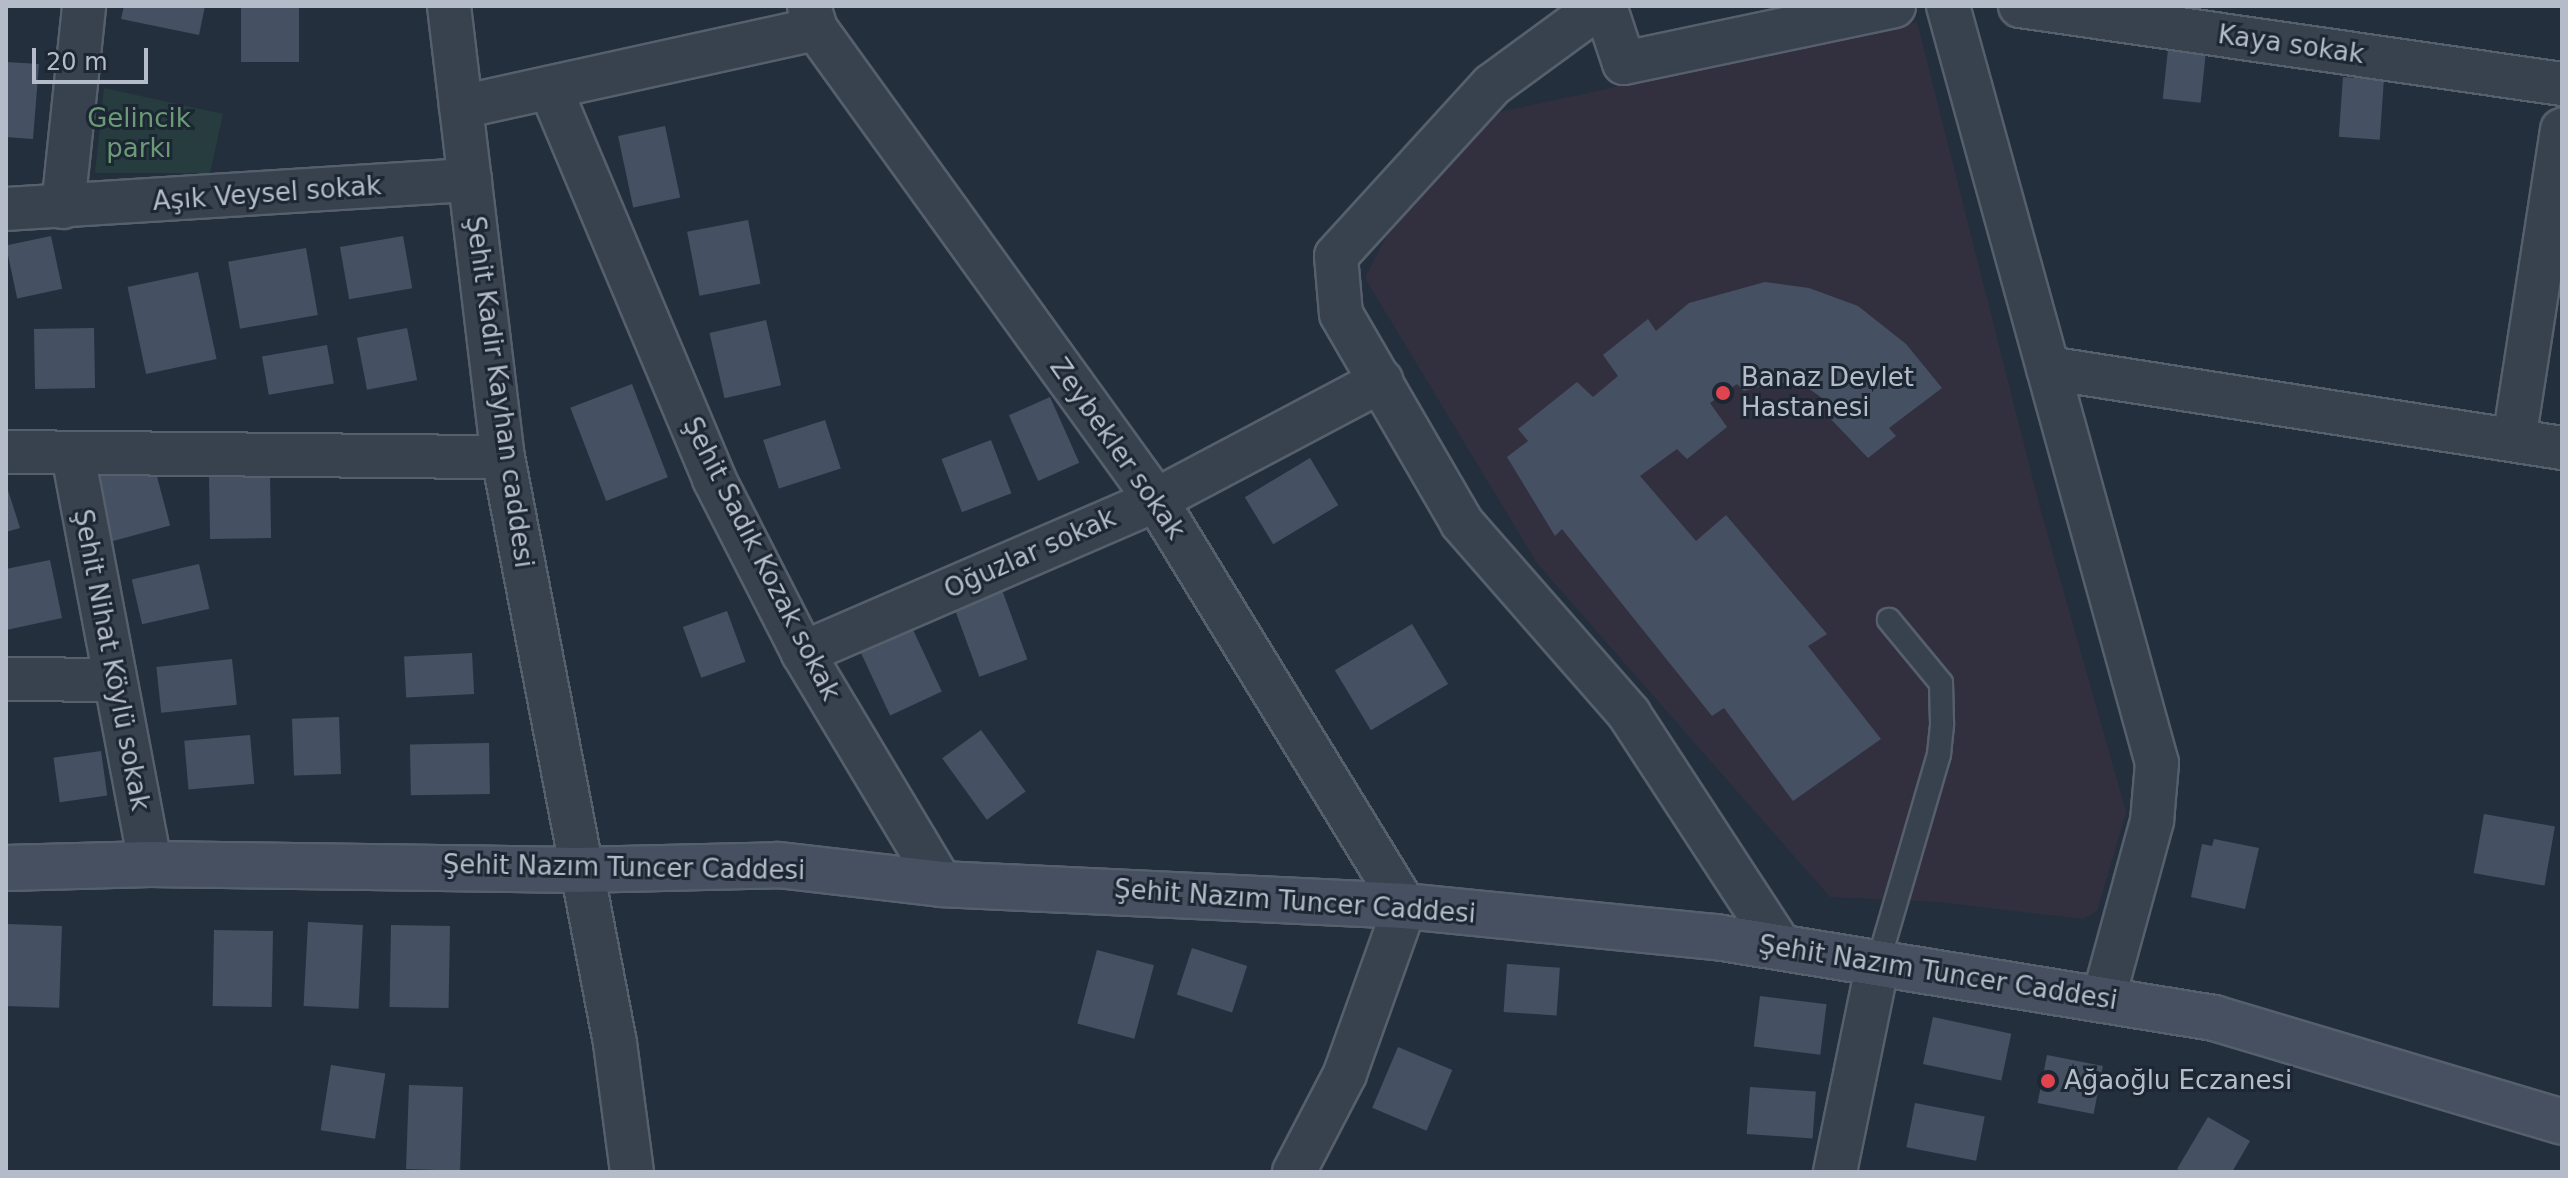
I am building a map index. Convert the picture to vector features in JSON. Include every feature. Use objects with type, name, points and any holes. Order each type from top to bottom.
[{"type":"street","points":[[6,209],[63,207],[84,6]]},
{"type":"street","name":"Şehit Kadir Kayhan caddesi","points":[[449,6],[503,457],[579,870],[615,1043],[632,1172]]},
{"type":"street","points":[[1781,947],[1629,714],[1462,523],[1341,314],[1336,256],[1492,85],[1602,6],[1624,63],[1894,6]]},
{"type":"street","points":[[1948,6],[2157,763],[2152,821],[2103,1000]]},
{"type":"street","name":"Kaya sokak","points":[[2020,6],[2562,84]]},
{"type":"street","points":[[461,107],[550,88],[812,18]]},
{"type":"street","name":"Zeybekler sokak","points":[[812,18],[1156,500],[1405,906]]},
{"type":"street","name":"Şehit Sadık Kozak sokak","points":[[550,88],[714,479],[803,653],[941,884]]},
{"type":"street","points":[[2514,440],[2562,130]]},
{"type":"street","name":"Aşık Veysel sokak","points":[[63,207],[470,180]]},
{"type":"street","points":[[2048,368],[2562,448]]},
{"type":"street","name":"Oğuzlar sokak","points":[[803,653],[1156,500],[1381,381]]},
{"type":"street","points":[[6,452],[503,457]]},
{"type":"street","name":"Şehit Nihat Köylü sokak","points":[[73,455],[150,864]]},
{"type":"street","points":[[6,679],[113,680]]},
{"type":"street","name":"Şehit Nazım Tuncer Caddesi","points":[[6,868],[150,864],[579,870],[778,865],[941,884],[1405,906],[1781,947],[2214,1018],[2562,1122]]},
{"type":"street","points":[[1294,1172],[1345,1074],[1405,906]]},
{"type":"street","points":[[1835,1172],[1878,963]]},
{"type":"lane","points":[[1878,963],[1939,754],[1942,723],[1941,683],[1889,620]]},
{"type":"shaded area","name":"Banaz Devlet Hastanesi","points":[[1917,22],[2040,508],[2126,812],[2097,911],[2083,919],[1940,902],[1830,897],[1537,563],[1365,278],[1386,237],[1495,113]]},
{"type":"green space","name":"Gelincik parkı","points":[[104,88],[223,114],[210,173],[95,173]]},
{"type":"building","points":[[124,6],[205,6],[199,35],[121,19]]},
{"type":"building","points":[[241,6],[299,6],[299,62],[241,62]]},
{"type":"building","points":[[2168,49],[2206,53],[2201,103],[2163,99]]},
{"type":"building","points":[[6,62],[39,64],[33,139],[6,137]]},
{"type":"building","points":[[2343,77],[2384,80],[2380,140],[2339,137]]},
{"type":"building","points":[[665,126],[680,197],[633,207],[618,136]]},
{"type":"building","points":[[748,220],[760,284],[700,296],[687,232]]},
{"type":"building","points":[[51,236],[62,289],[17,298],[6,246]]},
{"type":"building","points":[[403,236],[412,288],[349,299],[340,247]]},
{"type":"building","points":[[306,248],[318,315],[240,329],[228,262]]},
{"type":"building","points":[[198,272],[217,359],[146,374],[128,287]]},
{"type":"building","points":[[1765,282],[1809,288],[1858,306],[1906,344],[1942,388],[1889,428],[1896,436],[1868,458],[1828,416],[1836,408],[1808,388],[1778,382],[1744,391],[1737,384],[1710,403],[1727,427],[1687,459],[1677,449],[1640,476],[1696,541],[1726,515],[1827,634],[1808,646],[1881,739],[1793,801],[1724,708],[1712,716],[1562,529],[1555,536],[1507,457],[1528,441],[1518,429],[1577,382],[1593,397],[1618,376],[1603,355],[1648,319],[1656,331],[1689,303]]},
{"type":"building","points":[[766,320],[781,385],[725,398],[709,333]]},
{"type":"building","points":[[94,328],[95,388],[35,389],[34,329]]},
{"type":"building","points":[[407,328],[417,380],[367,390],[357,338]]},
{"type":"building","points":[[327,345],[334,383],[269,395],[262,356]]},
{"type":"building","points":[[632,384],[668,477],[606,501],[570,408]]},
{"type":"building","points":[[1050,397],[1079,463],[1038,481],[1009,415]]},
{"type":"building","points":[[825,420],[841,469],[779,489],[763,440]]},
{"type":"building","points":[[991,440],[1011,493],[962,512],[942,459]]},
{"type":"building","points":[[152,458],[170,526],[112,541],[94,474]]},
{"type":"building","points":[[1310,458],[1338,505],[1273,544],[1245,497]]},
{"type":"building","points":[[270,475],[271,538],[210,539],[209,476]]},
{"type":"building","points":[[6,484],[20,528],[6,532]]},
{"type":"building","points":[[50,560],[62,618],[6,630],[6,569]]},
{"type":"building","points":[[199,564],[209,609],[142,624],[132,580]]},
{"type":"building","points":[[1001,587],[1027,659],[979,677],[953,604]]},
{"type":"building","points":[[727,611],[745,662],[701,678],[683,627]]},
{"type":"building","points":[[908,619],[942,692],[890,716],[856,643]]},
{"type":"building","points":[[1412,624],[1448,684],[1371,730],[1335,670]]},
{"type":"building","points":[[472,653],[474,694],[406,698],[404,657]]},
{"type":"building","points":[[232,659],[237,705],[161,713],[156,667]]},
{"type":"building","points":[[339,717],[341,774],[294,776],[292,719]]},
{"type":"building","points":[[981,730],[1026,791],[987,820],[942,758]]},
{"type":"building","points":[[250,735],[254,784],[189,790],[184,741]]},
{"type":"building","points":[[489,743],[490,794],[411,795],[410,744]]},
{"type":"building","points":[[101,751],[107,796],[60,802],[53,758]]},
{"type":"building","points":[[2484,814],[2555,827],[2544,886],[2474,873]]},
{"type":"building","points":[[2214,839],[2259,848],[2245,909],[2191,897],[2202,844],[2212,846]]},
{"type":"building","points":[[308,922],[363,925],[359,1009],[304,1006]]},
{"type":"building","points":[[8,924],[62,926],[59,1008],[6,1006]]},
{"type":"building","points":[[391,925],[450,926],[449,1008],[390,1007]]},
{"type":"building","points":[[214,930],[273,931],[272,1007],[213,1006]]},
{"type":"building","points":[[1192,948],[1247,966],[1232,1013],[1177,995]]},
{"type":"building","points":[[1097,950],[1154,965],[1134,1039],[1077,1023]]},
{"type":"building","points":[[1507,964],[1560,968],[1557,1016],[1504,1012]]},
{"type":"building","points":[[1760,996],[1827,1004],[1820,1055],[1754,1047]]},
{"type":"building","points":[[1933,1017],[2011,1034],[2001,1081],[1923,1064]]},
{"type":"building","points":[[1398,1047],[1452,1070],[1427,1131],[1372,1108]]},
{"type":"building","points":[[2047,1055],[2103,1066],[2094,1114],[2038,1103]]},
{"type":"building","points":[[331,1065],[385,1074],[375,1139],[321,1130]]},
{"type":"building","points":[[409,1085],[463,1087],[460,1171],[406,1169]]},
{"type":"building","points":[[1750,1087],[1816,1092],[1813,1138],[1747,1134]]},
{"type":"building","points":[[1915,1103],[1985,1117],[1976,1161],[1906,1147]]},
{"type":"building","points":[[2208,1117],[2250,1141],[2232,1172],[2183,1172],[2177,1169]]},
{"type":"place","name":"Banaz Devlet Hastanesi","points":[[1723,393]]},
{"type":"place","name":"Ağaoğlu Eczanesi","points":[[2048,1081]]}]
